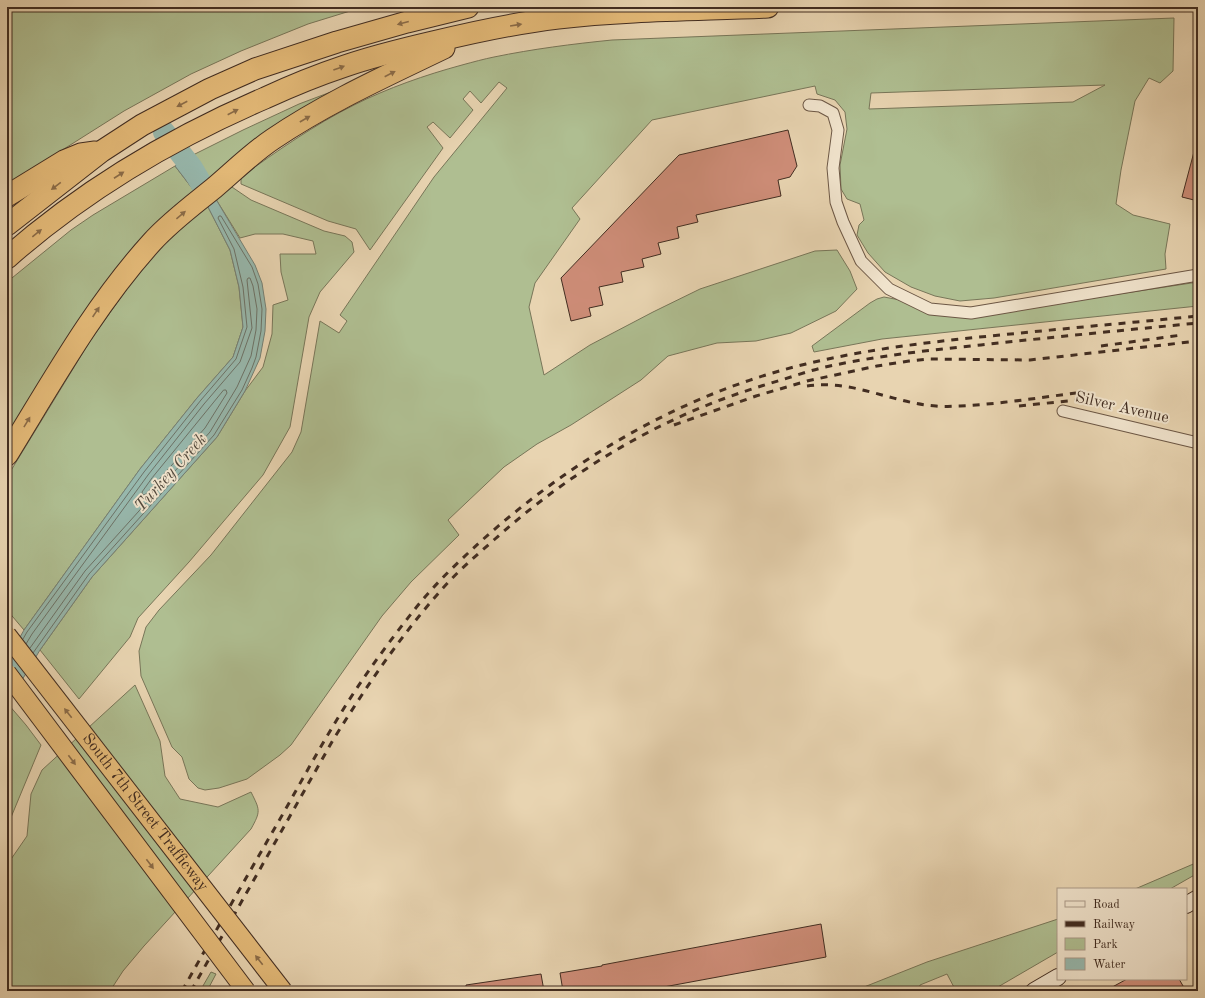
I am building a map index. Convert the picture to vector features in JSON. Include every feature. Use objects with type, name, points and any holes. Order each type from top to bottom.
[{"type":"highway","points":[[7,225],[90,156],[142,125],[210,89],[255,69],[337,42],[407,22],[468,7]]},
{"type":"highway","points":[[7,258],[86,196],[136,164],[187,135],[239,109],[302,81],[345,66],[389,53],[477,31],[557,18],[626,13],[768,7]]},
{"type":"highway","points":[[7,456],[73,347],[98,309],[121,278],[152,241],[178,217],[272,139],[327,107],[477,31]]},
{"type":"highway","points":[[7,196],[64,161],[90,156]]},
{"type":"main road","name":"South 7th Street Trafficway","points":[[7,635],[282,991]]},
{"type":"main road","name":"South 7th Street Trafficway","points":[[7,673],[246,991]]},
{"type":"main road","points":[[1187,904],[1198,898]]},
{"type":"main road","points":[[1034,991],[1057,978]]},
{"type":"street","points":[[808,105],[820,106],[834,112],[838,130],[833,168],[836,202],[842,222],[861,262],[889,289],[930,309],[971,313],[1198,275]]},
{"type":"street","name":"Silver Avenue","points":[[1063,411],[1198,443]]},
{"type":"green space","points":[[7,7],[363,7],[308,24],[241,51],[191,74],[124,111],[7,185]]},
{"type":"green space","points":[[1174,18],[1173,71],[1160,83],[1149,78],[1135,101],[1121,170],[1116,204],[1133,215],[1170,224],[1165,254],[1166,269],[994,298],[960,301],[935,296],[911,287],[885,272],[868,253],[857,235],[859,225],[864,220],[860,204],[847,199],[841,189],[840,165],[847,129],[845,112],[835,100],[817,94],[815,86],[652,120],[572,208],[580,219],[535,283],[529,307],[544,375],[590,345],[700,289],[815,251],[837,250],[850,271],[857,289],[836,311],[791,333],[756,341],[717,343],[668,356],[641,380],[571,425],[537,444],[504,467],[448,520],[459,535],[411,582],[382,616],[291,745],[247,779],[219,788],[205,790],[198,788],[189,779],[182,757],[172,747],[141,676],[139,651],[146,627],[159,610],[211,555],[292,452],[301,432],[320,321],[339,333],[347,321],[340,315],[434,177],[507,88],[499,82],[481,103],[470,91],[463,99],[473,110],[450,138],[433,122],[427,127],[443,148],[370,250],[356,229],[328,221],[241,184],[241,177],[282,148],[325,121],[367,99],[407,82],[494,57],[553,47],[612,40]],"holes":[[[1105,85],[1073,102],[869,109],[871,93]]]},
{"type":"green space","points":[[352,84],[234,159],[206,181],[191,156],[299,104]]},
{"type":"green space","points":[[175,166],[195,192],[7,444],[7,282],[71,230],[93,215]]},
{"type":"green space","points":[[229,185],[251,200],[324,231],[345,236],[352,242],[354,252],[320,292],[309,317],[290,427],[263,475],[189,562],[138,618],[130,637],[79,699],[40,650],[92,577],[217,437],[245,391],[263,367],[272,334],[273,305],[288,300],[281,272],[280,254],[316,254],[313,241],[283,234],[255,234],[240,238],[214,196]]},
{"type":"green space","points":[[207,205],[230,250],[239,287],[243,327],[233,357],[197,398],[140,469],[24,630],[7,610],[7,477],[90,341],[129,286],[157,251]]},
{"type":"green space","points":[[1198,282],[1198,306],[882,339],[814,352],[812,346],[870,303],[884,297],[980,315]]},
{"type":"green space","points":[[135,685],[160,741],[165,776],[180,799],[218,807],[251,792],[258,807],[258,814],[251,829],[144,946],[123,971],[110,991],[7,991],[7,865],[27,836],[31,794],[42,770]]},
{"type":"green space","points":[[8,704],[41,745],[7,827]]},
{"type":"green space","points":[[1198,862],[1198,873],[1172,888],[1137,888]]},
{"type":"green space","points":[[1057,919],[1057,953],[991,991],[956,991],[947,974],[920,985],[918,991],[854,991],[927,962]]},
{"type":"green space","points":[[211,972],[216,974],[207,991],[200,991]]},
{"type":"water","points":[[191,156],[255,265],[262,283],[266,309],[265,331],[260,358],[245,391],[217,437],[92,577],[40,650],[7,705],[7,660],[24,630],[140,469],[197,398],[233,357],[243,327],[239,287],[230,250],[207,205],[175,166]]},
{"type":"building","points":[[788,130],[797,166],[790,177],[778,180],[781,196],[696,215],[698,222],[677,227],[679,238],[658,243],[661,254],[642,259],[644,267],[621,272],[623,282],[599,287],[603,305],[589,308],[591,316],[571,321],[561,278],[679,155]]},
{"type":"building","points":[[1195,148],[1198,148],[1198,201],[1182,197]]},
{"type":"building","points":[[821,924],[826,957],[642,991],[606,991],[606,988],[592,991],[563,991],[560,973]]},
{"type":"building","points":[[541,974],[544,991],[466,991],[466,985]]},
{"type":"building","points":[[1125,980],[1180,980],[1186,991],[1105,991]]},
{"type":"waterway","name":"Turkey Creek","points":[[164,132],[192,168],[202,185]]},
{"type":"railway","points":[[182,991],[317,753],[364,678],[400,628],[422,600],[454,566],[479,543],[515,512],[591,457],[673,411],[717,392],[806,364],[859,353],[939,341],[1198,316]]},
{"type":"railway","points":[[191,991],[333,740],[358,700],[398,643],[449,581],[495,539],[520,517],[602,458],[631,441],[692,411],[771,383],[835,365],[871,358],[926,351],[1198,323]]},
{"type":"railway","points":[[1101,346],[1182,335]]},
{"type":"railway","points":[[674,425],[756,396],[807,381],[877,366],[928,359],[1030,360],[1198,341]]},
{"type":"railway","points":[[807,386],[824,385],[856,388],[904,401],[942,406],[989,404],[1076,393]]},
{"type":"railway","points":[[1019,406],[1077,400]]}]
